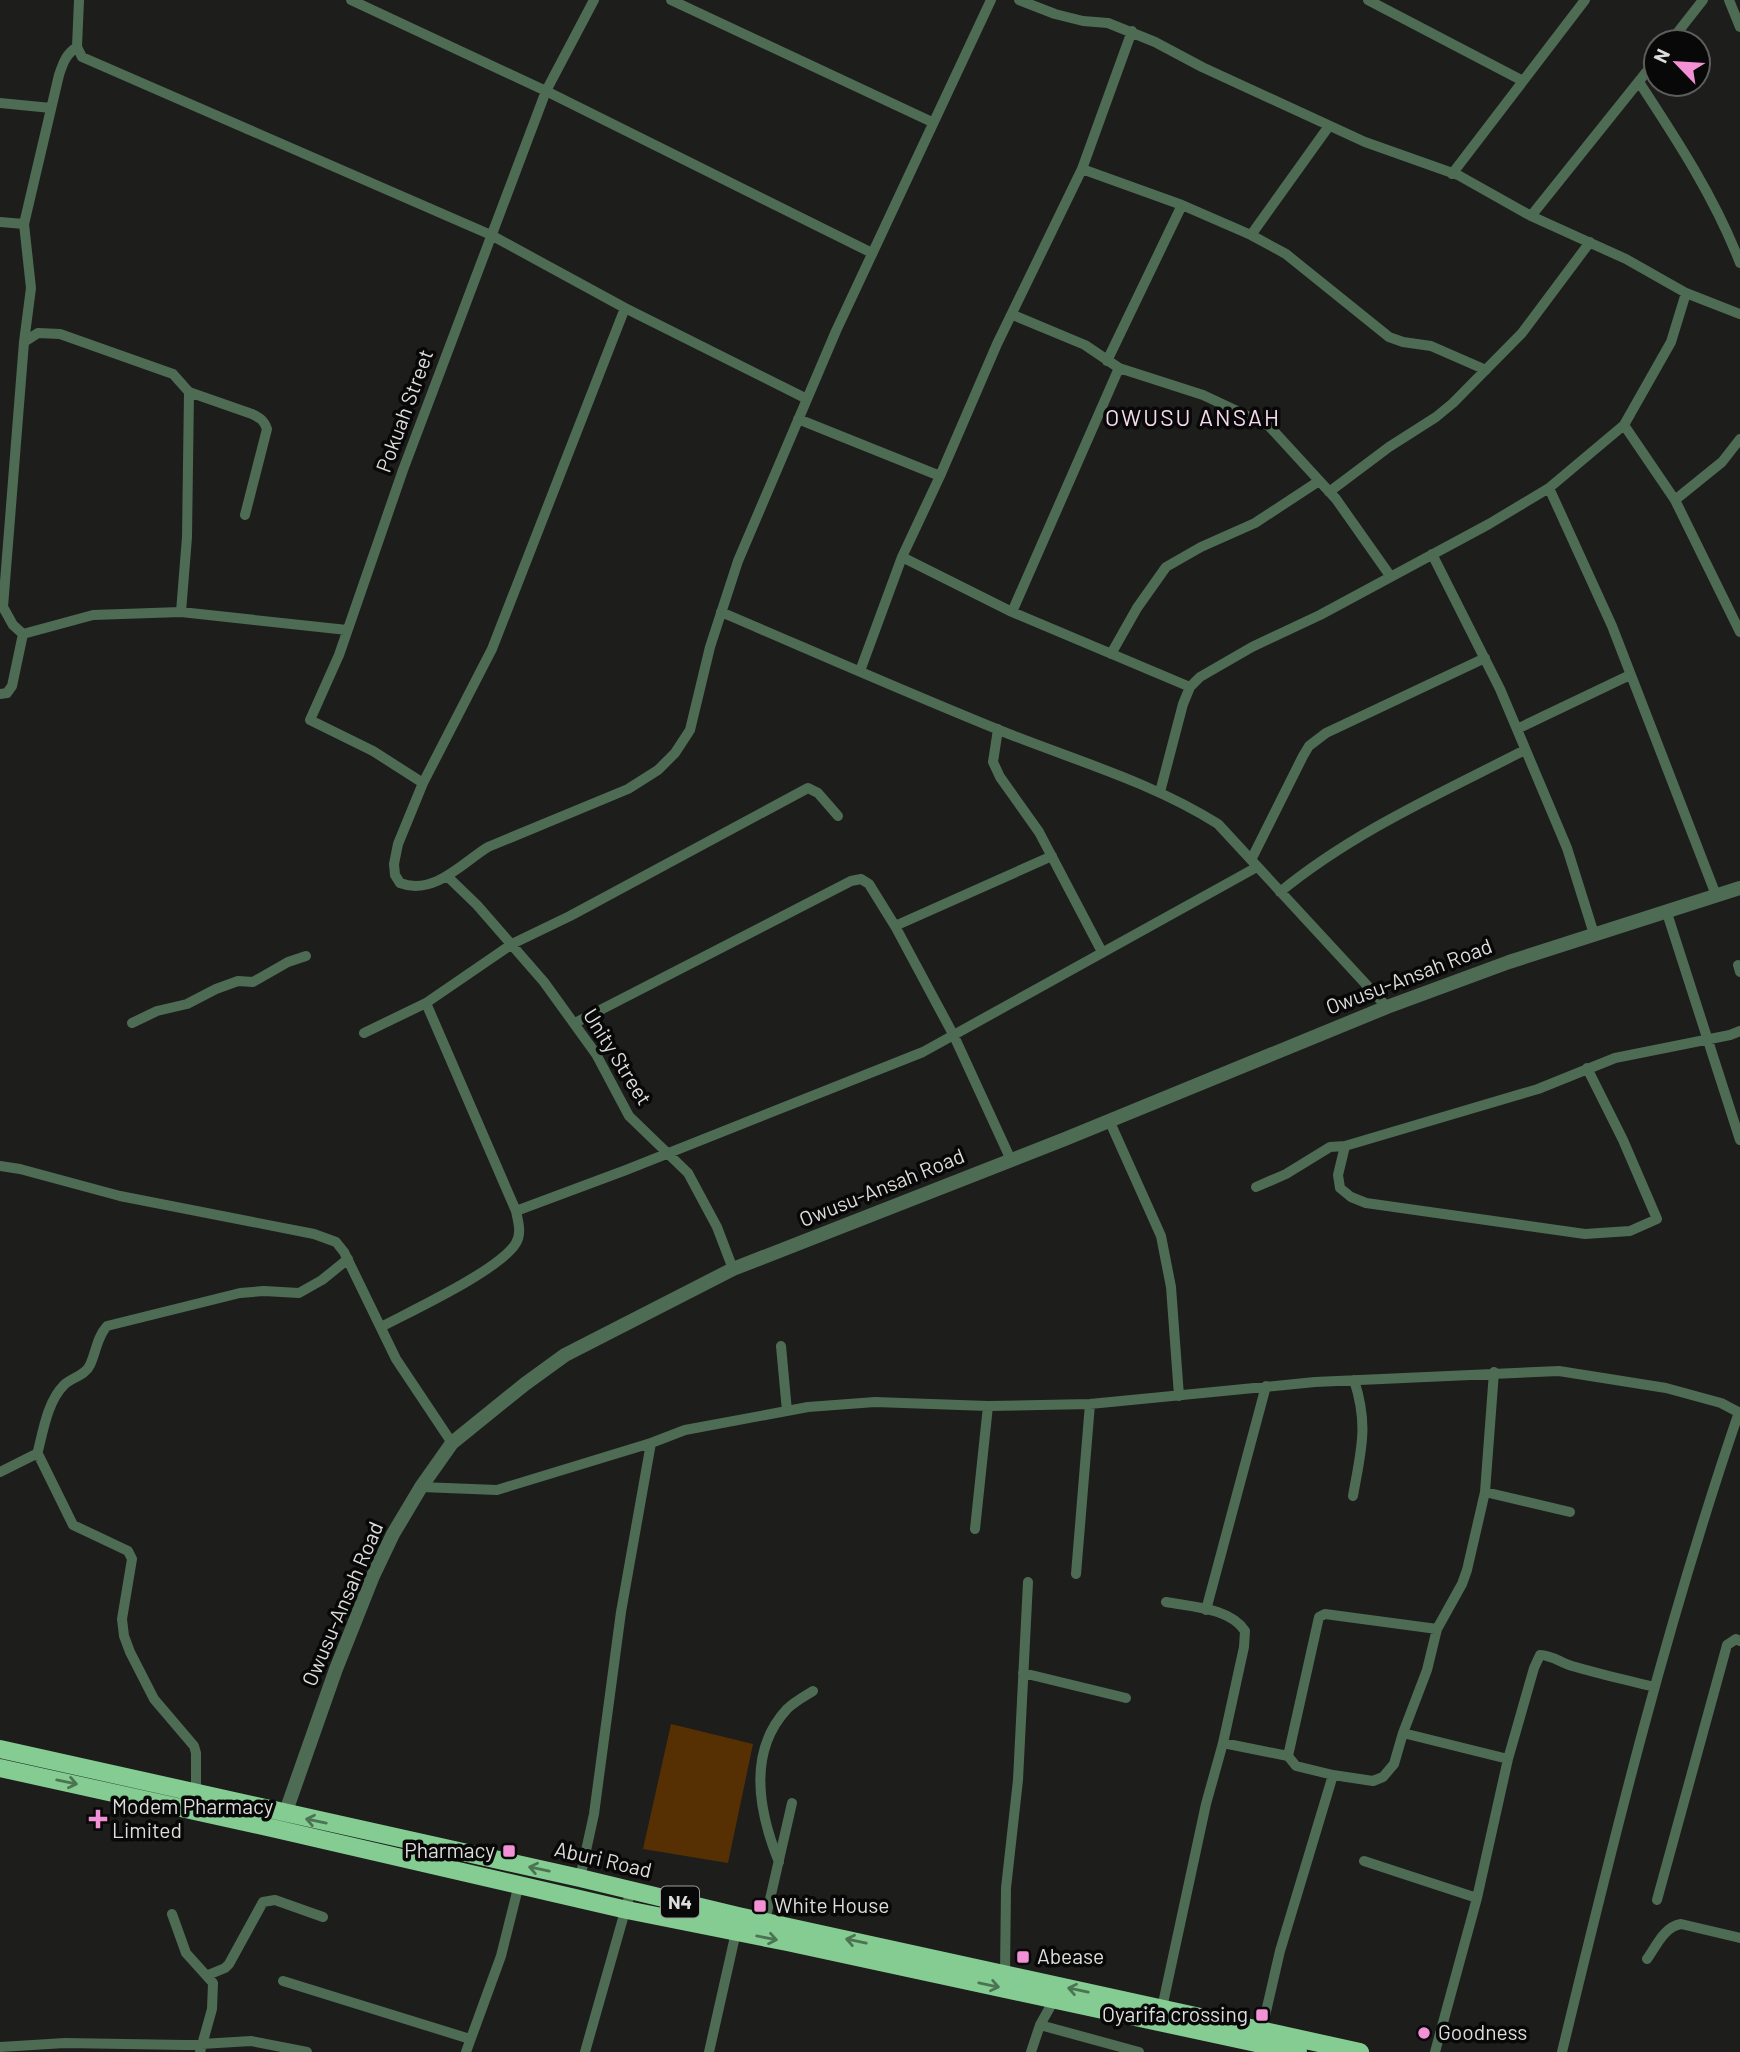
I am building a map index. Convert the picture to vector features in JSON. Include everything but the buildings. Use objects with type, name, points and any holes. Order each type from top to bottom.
[{"type":"highway","name":"Aburi Road","points":[[1,1752],[1360,2052]]},
{"type":"highway","name":"Aburi Road","points":[[1,1752],[626,1910],[1278,2050],[1298,2052]]},
{"type":"street","points":[[79,0],[77,47],[82,57],[91,62],[491,235],[625,308],[807,399]]},
{"type":"street","points":[[351,0],[872,253]]},
{"type":"street","name":"Pokuah Street","points":[[423,783],[373,751],[310,720],[347,630],[403,470],[545,92],[594,0]]},
{"type":"street","points":[[671,0],[932,122]]},
{"type":"street","points":[[625,308],[492,649],[423,783],[398,844],[395,875],[400,883],[412,886],[448,877],[471,857],[488,847],[628,789],[658,770],[675,753],[690,730],[710,647],[738,561],[872,253],[991,0]]},
{"type":"street","points":[[1019,0],[1055,14],[1083,21],[1108,23],[1132,32],[1329,127],[1452,174],[1531,216],[1626,259],[1686,293],[1740,314]]},
{"type":"street","points":[[1368,0],[1523,81]]},
{"type":"street","points":[[1452,174],[1585,0]]},
{"type":"street","points":[[1681,28],[1703,0]]},
{"type":"street","points":[[1729,0],[1740,27]]},
{"type":"street","points":[[860,671],[902,557],[997,344],[1082,169],[1132,32]]},
{"type":"street","points":[[23,634],[13,625],[3,607],[30,288],[24,224],[65,59],[70,51],[77,47]]},
{"type":"street","points":[[1531,216],[1642,78]]},
{"type":"street","points":[[1639,82],[1703,185],[1723,222],[1740,263]]},
{"type":"street","points":[[0,103],[51,108]]},
{"type":"street","points":[[1251,235],[1329,127]]},
{"type":"street","points":[[1082,169],[1182,205],[1251,235],[1290,258],[1389,337],[1432,346],[1486,370]]},
{"type":"street","points":[[1107,360],[1182,205]]},
{"type":"street","points":[[0,222],[24,224]]},
{"type":"street","points":[[1329,492],[1389,447],[1436,418],[1486,370],[1543,308],[1590,242]]},
{"type":"street","points":[[1160,792],[1189,687],[1200,677],[1252,647],[1391,577],[1549,488],[1624,425],[1671,342],[1686,293]]},
{"type":"street","points":[[1013,315],[1085,345],[1119,368],[1203,395],[1261,420],[1329,492],[1391,577]]},
{"type":"street","points":[[24,342],[38,333],[60,334],[173,374],[189,392],[261,418],[267,429],[245,515]]},
{"type":"street","points":[[1012,612],[1119,368]]},
{"type":"street","points":[[181,612],[187,537],[189,392]]},
{"type":"street","points":[[798,419],[940,476]]},
{"type":"street","points":[[1624,425],[1675,500],[1740,632]]},
{"type":"street","points":[[1675,500],[1722,461],[1740,440]]},
{"type":"street","points":[[1111,654],[1137,608],[1166,567],[1255,523],[1319,481]]},
{"type":"street","points":[[1549,488],[1612,626],[1716,895]]},
{"type":"street","points":[[1432,554],[1485,658],[1517,729],[1566,848],[1594,934]]},
{"type":"street","points":[[902,557],[1012,612],[1189,687]]},
{"type":"street","points":[[23,634],[93,615],[181,612],[347,630]]},
{"type":"street","points":[[721,612],[998,729],[1160,792],[1218,824],[1387,1007]]},
{"type":"street","points":[[0,694],[8,693],[12,686],[23,634]]},
{"type":"street","points":[[516,1211],[923,1052],[1126,941],[1254,863],[1303,756],[1316,740],[1485,658]]},
{"type":"street","points":[[1517,729],[1630,675]]},
{"type":"street","points":[[998,729],[993,762],[1052,856],[1102,952]]},
{"type":"street","points":[[1280,892],[1314,864],[1406,810],[1525,750]]},
{"type":"street","points":[[365,1033],[426,1003],[512,944],[570,916],[808,788],[818,793],[838,816]]},
{"type":"street","points":[[895,926],[1052,856]]},
{"type":"street","name":"Unity Street","points":[[448,877],[512,944],[575,1023],[596,1054],[629,1116],[688,1173],[717,1227],[733,1269]]},
{"type":"street","points":[[575,1023],[856,879],[869,884],[895,926],[954,1036],[1011,1160]]},
{"type":"street","name":"Owusu-Ansah Road","points":[[285,1814],[373,1576],[393,1534],[421,1487],[452,1443],[496,1406],[565,1355],[733,1269],[1011,1160],[1387,1007],[1594,934],[1740,888]]},
{"type":"street","points":[[1666,911],[1739,1132]]},
{"type":"street","points":[[132,1023],[157,1011],[187,1004],[223,986],[238,981],[253,982],[288,962],[306,957]]},
{"type":"street","points":[[381,1327],[483,1272],[510,1250],[520,1233],[516,1211],[426,1003]]},
{"type":"street","points":[[1256,1186],[1286,1174],[1330,1147],[1345,1146],[1538,1089],[1615,1058],[1740,1031]]},
{"type":"street","points":[[1345,1146],[1338,1175],[1340,1188],[1351,1197],[1366,1203],[1585,1234],[1630,1231],[1657,1219],[1587,1068]]},
{"type":"street","points":[[1109,1120],[1161,1236],[1171,1287],[1179,1396]]},
{"type":"street","points":[[0,1166],[120,1196],[327,1237],[336,1242],[348,1259],[396,1359],[452,1443]]},
{"type":"street","points":[[0,1472],[37,1455],[54,1398],[65,1384],[85,1373],[107,1326],[240,1293],[299,1293],[310,1288],[348,1259]]},
{"type":"street","points":[[781,1346],[787,1411]]},
{"type":"street","points":[[421,1487],[497,1490],[685,1430],[808,1407],[875,1402],[988,1406],[1090,1404],[1266,1386],[1494,1372],[1559,1371],[1632,1381],[1721,1403],[1739,1413],[1708,1504],[1654,1687],[1611,1849],[1562,2052]]},
{"type":"street","points":[[1223,1743],[1288,1756],[1296,1766],[1373,1781],[1382,1777],[1394,1764],[1427,1670],[1437,1629],[1464,1577],[1485,1492],[1494,1372]]},
{"type":"street","points":[[1353,1496],[1364,1434],[1360,1399],[1354,1380]]},
{"type":"street","points":[[1206,1610],[1266,1386]]},
{"type":"street","points":[[1076,1574],[1090,1404]]},
{"type":"street","points":[[975,1529],[988,1406]]},
{"type":"street","points":[[580,1878],[594,1814],[621,1612],[650,1443]]},
{"type":"street","points":[[37,1455],[41,1457],[73,1525],[128,1551],[132,1559],[122,1619],[124,1636],[154,1699],[194,1746],[196,1794]]},
{"type":"street","points":[[1485,1492],[1570,1512]]},
{"type":"street","points":[[1005,1974],[1006,1888],[1018,1780],[1028,1582]]},
{"type":"street","points":[[1162,2008],[1206,1804],[1223,1743],[1244,1647],[1245,1631],[1232,1618],[1166,1602]]},
{"type":"street","points":[[1288,1756],[1319,1617],[1325,1614],[1437,1629]]},
{"type":"street","points":[[1657,1900],[1727,1645],[1736,1639],[1740,1641]]},
{"type":"street","points":[[1435,2052],[1477,1898],[1508,1759],[1540,1655],[1654,1687]]},
{"type":"street","points":[[1023,1673],[1126,1698]]},
{"type":"street","points":[[779,1862],[765,1818],[759,1774],[766,1748],[781,1716],[789,1707],[814,1690]]},
{"type":"street","points":[[1403,1733],[1508,1759]]},
{"type":"street","points":[[1262,2029],[1280,1951],[1334,1774]]},
{"type":"street","points":[[765,1921],[792,1803]]},
{"type":"street","points":[[1364,1861],[1477,1898]]},
{"type":"street","points":[[466,2052],[498,1966],[519,1884]]},
{"type":"street","points":[[585,2052],[631,1890]]},
{"type":"street","points":[[208,1975],[229,1964],[263,1902],[275,1900],[323,1917]]},
{"type":"street","points":[[172,1914],[190,1961],[214,1983],[212,2009],[201,2048]]},
{"type":"street","points":[[1647,1959],[1666,1931],[1681,1924],[1740,1938]]},
{"type":"street","points":[[709,2052],[736,1933]]},
{"type":"street","points":[[283,1980],[470,2039]]},
{"type":"street","points":[[1031,2052],[1040,2025],[1054,2000]]},
{"type":"street","points":[[1040,2025],[1139,2052]]},
{"type":"street","points":[[0,2047],[65,2043],[185,2045],[201,2048],[251,2041],[307,2052]]},
{"type":"shaded area","points":[[671,1724],[753,1744],[728,1863],[643,1849]]},
{"type":"place","name":"Modem Pharmacy Limited","points":[[98,1819]]},
{"type":"place","name":"Pharmacy","points":[[509,1851]]},
{"type":"place","name":"White House","points":[[760,1906]]},
{"type":"place","name":"Abease","points":[[1023,1957]]},
{"type":"place","name":"Oyarifa crossing","points":[[1262,2015]]},
{"type":"place","name":"Goodness","points":[[1424,2033]]},
{"type":"district","name":"OWUSU ANSAH","points":[[1193,418]]}]
